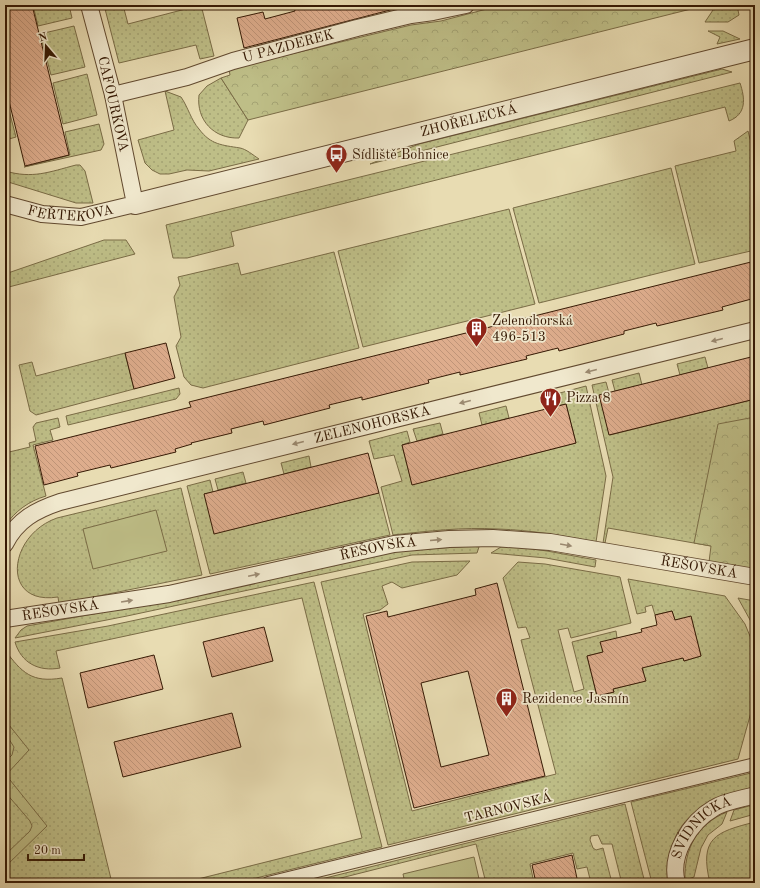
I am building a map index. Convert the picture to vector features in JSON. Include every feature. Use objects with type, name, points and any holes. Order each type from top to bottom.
[{"type":"street","name":"CAFOURKOVA","points":[[89,5],[113,95],[135,204]]},
{"type":"street","name":"U PAZDEREK","points":[[113,95],[187,77],[233,61],[356,28],[432,9],[466,5]]},
{"type":"street","name":"ZHOŘELECKÁ","points":[[135,204],[755,49]]},
{"type":"street","name":"FEŘTEKOVA","points":[[5,204],[42,214],[81,217],[135,204]]},
{"type":"street","name":"ZELENOHORSKÁ","points":[[5,544],[13,530],[24,519],[37,510],[60,502],[755,330]]},
{"type":"street","name":"ŘEŠOVSKÁ","points":[[5,619],[169,594],[394,544],[449,539],[493,538],[550,542],[755,578]]},
{"type":"street","name":"TARNOVSKÁ","points":[[268,883],[755,764]]},
{"type":"street","name":"SVÍDNICKÁ","points":[[676,883],[675,865],[680,845],[690,829],[714,807],[755,795]]},
{"type":"green space","points":[[33,5],[69,5],[72,18],[38,26]]},
{"type":"green space","points":[[104,5],[123,5],[128,24],[201,5],[214,56],[200,59],[196,45],[119,63]]},
{"type":"green space","points":[[502,5],[707,5],[248,120],[221,78],[230,75],[229,69],[411,25],[441,21]]},
{"type":"green space","points":[[707,5],[737,5],[739,15],[728,22],[705,22],[713,10]]},
{"type":"green space","points":[[74,26],[85,67],[51,75],[40,34]]},
{"type":"green space","points":[[708,31],[723,31],[740,39],[717,44],[720,37]]},
{"type":"green space","points":[[722,69],[732,72],[370,164],[419,144]]},
{"type":"green space","points":[[87,74],[97,115],[63,124],[53,83]]},
{"type":"green space","points":[[221,78],[248,120],[239,138],[222,135],[215,131],[208,126],[200,112],[199,95],[207,86]]},
{"type":"green space","points":[[740,83],[743,94],[742,110],[735,118],[729,121],[725,107],[231,232],[234,246],[187,258],[173,258],[166,225]]},
{"type":"green space","points":[[165,91],[181,97],[196,125],[203,134],[212,141],[250,152],[259,159],[209,171],[187,170],[169,174],[160,174],[152,170],[145,163],[138,140],[174,130]]},
{"type":"green space","points":[[5,95],[16,137],[9,139],[5,124]]},
{"type":"green space","points":[[99,124],[104,144],[101,150],[24,167],[70,155],[65,132]]},
{"type":"green space","points":[[748,131],[755,159],[755,250],[699,263],[675,166],[736,151],[734,141]]},
{"type":"green space","points":[[80,165],[85,171],[93,203],[76,203],[5,181],[5,171],[24,174],[41,174]]},
{"type":"green space","points":[[671,168],[695,264],[539,303],[513,208]]},
{"type":"green space","points":[[509,209],[535,304],[363,347],[338,251]]},
{"type":"green space","points":[[104,240],[126,240],[135,254],[5,288],[5,274]]},
{"type":"green space","points":[[334,252],[359,348],[203,388],[191,385],[184,377],[176,346],[181,337],[174,297],[180,285],[178,277],[238,263],[241,275]]},
{"type":"green space","points":[[125,353],[134,389],[36,415],[30,411],[19,365],[32,362],[36,376]]},
{"type":"green space","points":[[705,357],[708,368],[680,375],[677,364]]},
{"type":"green space","points":[[639,373],[642,385],[615,391],[612,380]]},
{"type":"green space","points":[[606,382],[609,393],[610,435],[755,399],[755,570],[711,546],[608,528],[605,543],[603,543],[613,477],[592,385]]},
{"type":"green space","points":[[586,386],[606,476],[596,542],[535,532],[485,529],[446,530],[393,535],[381,487],[402,481],[394,455],[374,459],[369,441],[407,431],[410,442],[402,445],[412,484],[576,443],[566,404],[548,408],[545,397]]},
{"type":"green space","points":[[179,388],[180,394],[176,399],[68,425],[66,416]]},
{"type":"green space","points":[[506,406],[509,418],[482,425],[479,413]]},
{"type":"green space","points":[[755,417],[755,570],[709,562],[711,546],[694,543],[718,424]]},
{"type":"green space","points":[[58,418],[60,427],[50,430],[53,440],[33,445],[46,496],[23,507],[5,526],[5,453],[30,447],[29,443],[36,441],[33,427],[36,423]]},
{"type":"green space","points":[[440,423],[443,434],[417,441],[413,429]]},
{"type":"green space","points":[[309,456],[311,467],[284,474],[281,463]]},
{"type":"green space","points":[[243,472],[246,483],[218,490],[215,479]]},
{"type":"green space","points":[[210,480],[213,492],[204,494],[379,493],[390,535],[210,574],[187,486]]},
{"type":"green space","points":[[181,488],[202,575],[59,604],[58,597],[39,597],[26,591],[19,580],[17,567],[20,553],[28,539],[41,527],[57,518]]},
{"type":"green space","points":[[156,510],[167,551],[93,569],[83,529]]},
{"type":"green space","points":[[472,546],[479,547],[477,553],[412,555],[127,616],[15,638],[21,630],[27,626],[148,604],[398,551]]},
{"type":"green space","points":[[510,546],[596,560],[595,567],[546,558],[491,553],[501,547]]},
{"type":"green space","points":[[470,561],[457,575],[402,588],[392,582],[382,586],[388,604],[380,610],[363,614],[412,811],[556,774],[521,640],[530,638],[526,627],[518,628],[503,578],[518,562],[545,564],[620,577],[631,623],[571,638],[568,628],[558,630],[574,692],[584,689],[572,642],[616,631],[617,638],[603,652],[587,656],[597,696],[614,692],[613,689],[645,681],[642,664],[683,658],[684,661],[701,656],[691,617],[675,620],[672,611],[655,615],[652,605],[645,607],[646,612],[637,614],[628,579],[725,596],[745,624],[754,646],[755,657],[755,698],[738,759],[388,845],[321,582],[412,562]]},
{"type":"green space","points":[[314,582],[382,847],[236,883],[182,883],[362,838],[302,598],[56,651],[60,668],[45,669],[26,661],[15,642],[108,626]]},
{"type":"green space","points":[[738,598],[755,601],[755,629]]},
{"type":"green space","points":[[5,650],[17,665],[35,677],[43,679],[62,678],[112,883],[5,883]]},
{"type":"green space","points":[[5,720],[29,750],[6,775],[47,826],[5,867],[5,855],[30,831],[32,826],[30,821],[5,792],[5,762],[12,755],[14,747],[5,733]]},
{"type":"green space","points":[[755,772],[755,788],[713,802],[700,808],[690,817],[681,827],[674,840],[669,859],[669,881],[652,883],[631,802]]},
{"type":"green space","points":[[625,804],[645,883],[618,883],[621,880],[612,844],[602,844],[598,835],[591,836],[590,840],[593,848],[596,850],[603,848],[611,879],[609,883],[591,883],[587,867],[577,869],[573,853],[530,864],[534,883],[486,883],[476,844],[321,883],[305,883]]},
{"type":"green space","points":[[755,806],[755,814],[730,821],[734,810]]},
{"type":"green space","points":[[727,812],[722,824],[708,835],[701,848],[694,877],[685,880],[687,858],[694,839],[708,823]]},
{"type":"green space","points":[[755,822],[755,883],[710,883],[707,868],[707,856],[713,839],[730,829]]},
{"type":"green space","points":[[474,857],[480,883],[405,883],[403,874]]},
{"type":"building","points":[[5,5],[32,5],[69,155],[25,166],[5,85]]},
{"type":"building","points":[[294,5],[394,5],[394,9],[244,48],[237,18],[263,12],[265,19],[295,11]]},
{"type":"building","name":"Zelenohorská 496-513","points":[[755,261],[755,298],[722,307],[723,310],[657,326],[656,323],[624,331],[624,334],[559,351],[558,348],[526,356],[527,359],[460,375],[460,372],[428,380],[429,383],[362,400],[362,397],[329,405],[330,408],[264,425],[263,421],[231,429],[232,433],[191,443],[192,444],[175,449],[176,452],[111,468],[110,465],[77,473],[78,476],[44,485],[35,446],[191,407],[189,402]]},
{"type":"building","points":[[166,343],[175,378],[134,389],[125,353]]},
{"type":"building","points":[[755,356],[755,399],[609,435],[599,395]]},
{"type":"building","points":[[566,404],[576,443],[412,485],[402,445]]},
{"type":"building","points":[[368,453],[379,493],[214,534],[204,494]]},
{"type":"building","name":"Rezidence Jasmín","points":[[497,583],[545,776],[414,808],[366,616],[387,611],[388,617],[476,595],[475,589]],"holes":[[[468,671],[489,755],[441,767],[421,683]]]},
{"type":"building","points":[[672,611],[675,620],[691,616],[701,656],[684,661],[683,658],[642,668],[646,681],[613,689],[614,692],[597,696],[587,656],[603,652],[600,642],[642,632],[641,629],[657,625],[655,615]]},
{"type":"building","points":[[264,627],[273,661],[212,677],[203,642]]},
{"type":"building","points":[[154,655],[163,689],[88,708],[80,673]]},
{"type":"building","points":[[232,713],[241,747],[123,777],[114,742]]},
{"type":"building","points":[[572,855],[578,883],[536,883],[532,865]]},
{"type":"place","name":"Sídliště Bohnice","points":[[337,174]]},
{"type":"place","name":"Zelenohorská 496-513","points":[[476,348]]},
{"type":"place","name":"Pizza 8","points":[[550,418]]},
{"type":"place","name":"Rezidence Jasmín","points":[[506,718]]}]
